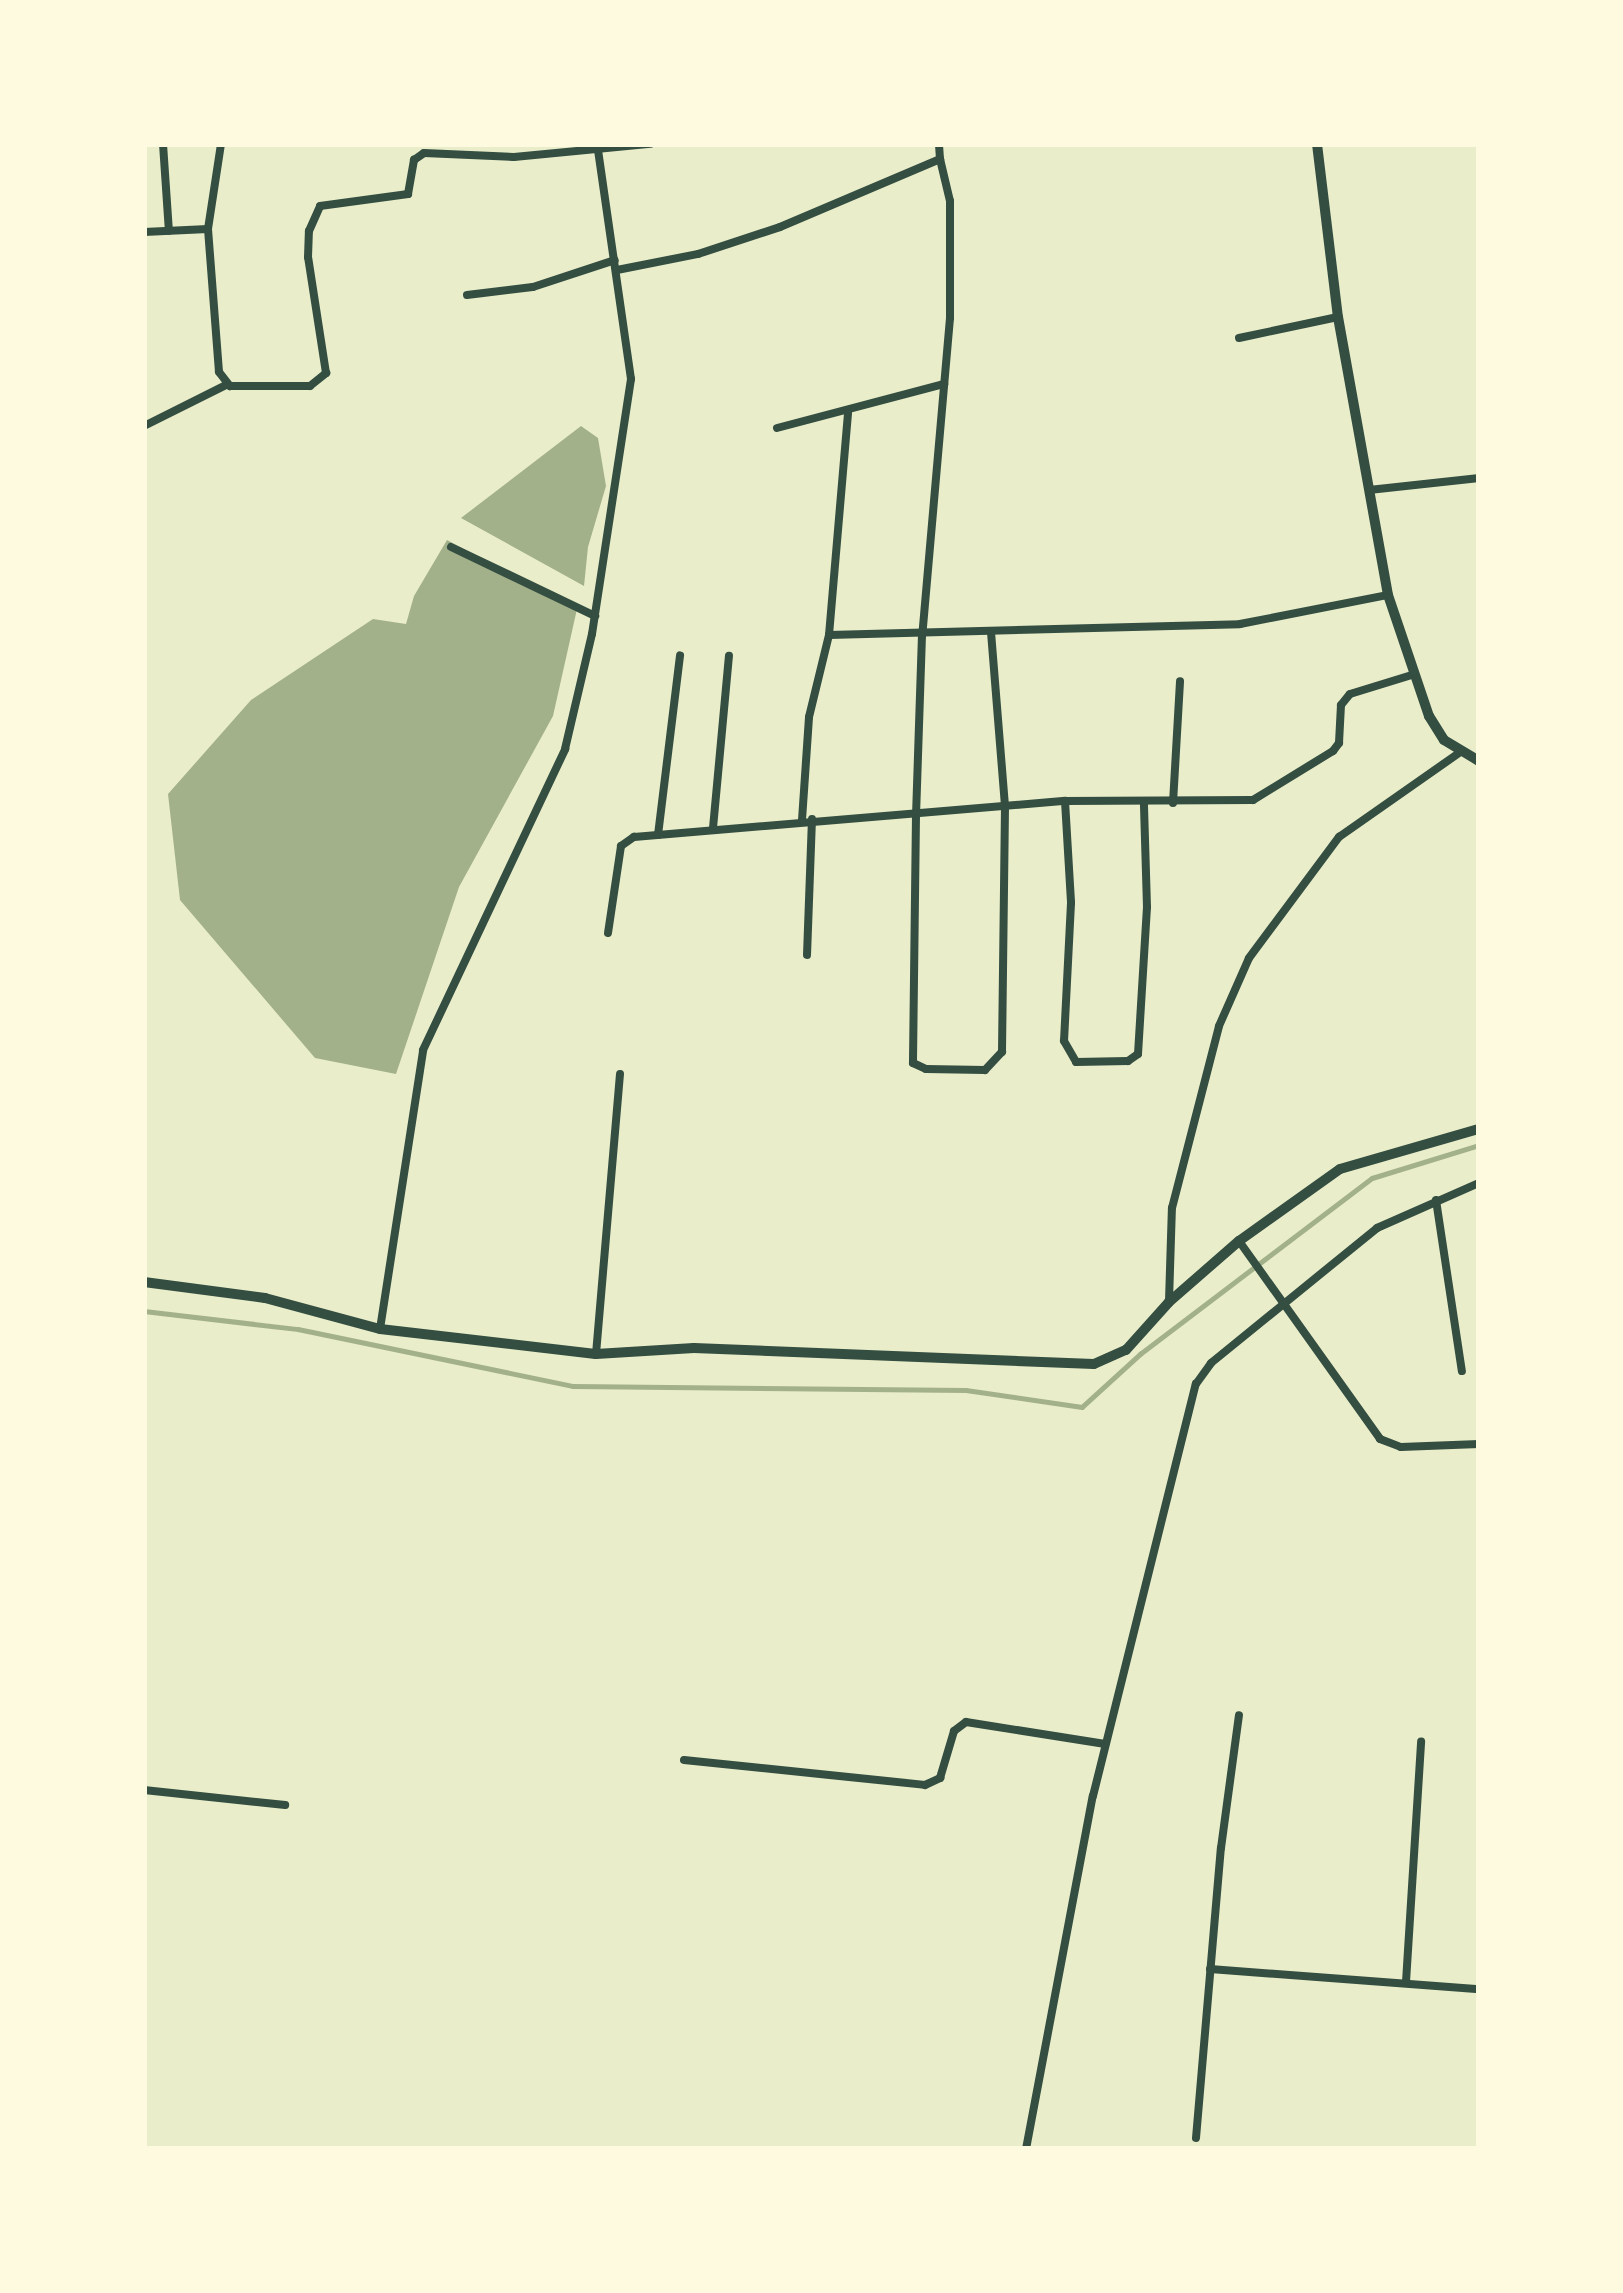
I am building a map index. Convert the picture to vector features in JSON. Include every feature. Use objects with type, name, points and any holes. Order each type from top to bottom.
[{"type":"street","points":[[163,144],[170,231]]},
{"type":"street","points":[[221,144],[208,229],[219,372],[226,385]]},
{"type":"street","points":[[144,427],[226,385],[310,386],[321,380],[327,362],[308,257],[315,212],[332,203],[408,194],[418,150],[650,144]]},
{"type":"street","points":[[939,144],[950,201],[944,384],[922,634],[916,815],[914,1063],[926,1069],[985,1070],[1002,1052],[1005,806],[992,632]]},
{"type":"street","points":[[1316,144],[1338,317],[1388,595],[1429,716],[1460,753],[1479,761]]},
{"type":"street","points":[[380,1329],[423,1050],[565,749],[595,616],[631,379],[597,148]]},
{"type":"street","points":[[467,295],[533,287],[616,265],[698,254],[780,227],[940,159]]},
{"type":"street","points":[[144,232],[208,229]]},
{"type":"street","points":[[1239,338],[1338,317]]},
{"type":"street","points":[[777,428],[944,384]]},
{"type":"street","points":[[807,955],[812,702],[829,635],[848,413]]},
{"type":"street","points":[[1369,490],[1479,478]]},
{"type":"street","points":[[452,547],[595,616]]},
{"type":"street","points":[[829,635],[1240,624],[1388,595]]},
{"type":"street","points":[[658,835],[680,655]]},
{"type":"street","points":[[713,828],[729,656]]},
{"type":"street","points":[[608,933],[621,846],[634,837],[1065,801],[1253,800],[1333,752],[1339,743],[1341,705],[1350,694],[1415,674]]},
{"type":"street","points":[[1173,803],[1180,680]]},
{"type":"street","points":[[1169,1302],[1172,1208],[1219,1026],[1249,958],[1339,837],[1460,753]]},
{"type":"street","points":[[1065,801],[1071,903],[1064,1041],[1076,1062],[1128,1061],[1138,1054],[1147,907],[1144,803]]},
{"type":"street","points":[[596,1354],[620,1074]]},
{"type":"street","points":[[144,1282],[265,1298],[380,1329],[596,1354],[694,1348],[1094,1364],[1126,1350],[1169,1302],[1239,1241],[1340,1169],[1479,1129]]},
{"type":"street","points":[[1026,2149],[1105,1744],[1196,1384],[1211,1363],[1377,1228],[1479,1183]]},
{"type":"street","points":[[1436,1200],[1462,1371]]},
{"type":"street","points":[[1239,1241],[1380,1439],[1401,1447],[1479,1444]]},
{"type":"street","points":[[1196,2138],[1239,1714]]},
{"type":"street","points":[[684,1760],[925,1785],[940,1778],[953,1731],[966,1722],[1105,1744]]},
{"type":"street","points":[[1406,1982],[1421,1741]]},
{"type":"street","points":[[144,1790],[285,1804]]},
{"type":"street","points":[[1210,1969],[1479,1989]]},
{"type":"shaded area","points":[[581,426],[598,438],[606,486],[588,547],[584,586],[461,518]]},
{"type":"shaded area","points":[[447,540],[577,609],[553,716],[459,887],[396,1074],[315,1058],[180,900],[168,794],[251,700],[373,619],[406,624],[414,596]]},
{"type":"waterway","points":[[144,1311],[298,1329],[573,1386],[966,1390],[1082,1407],[1140,1354],[1372,1178],[1479,1145]]}]
